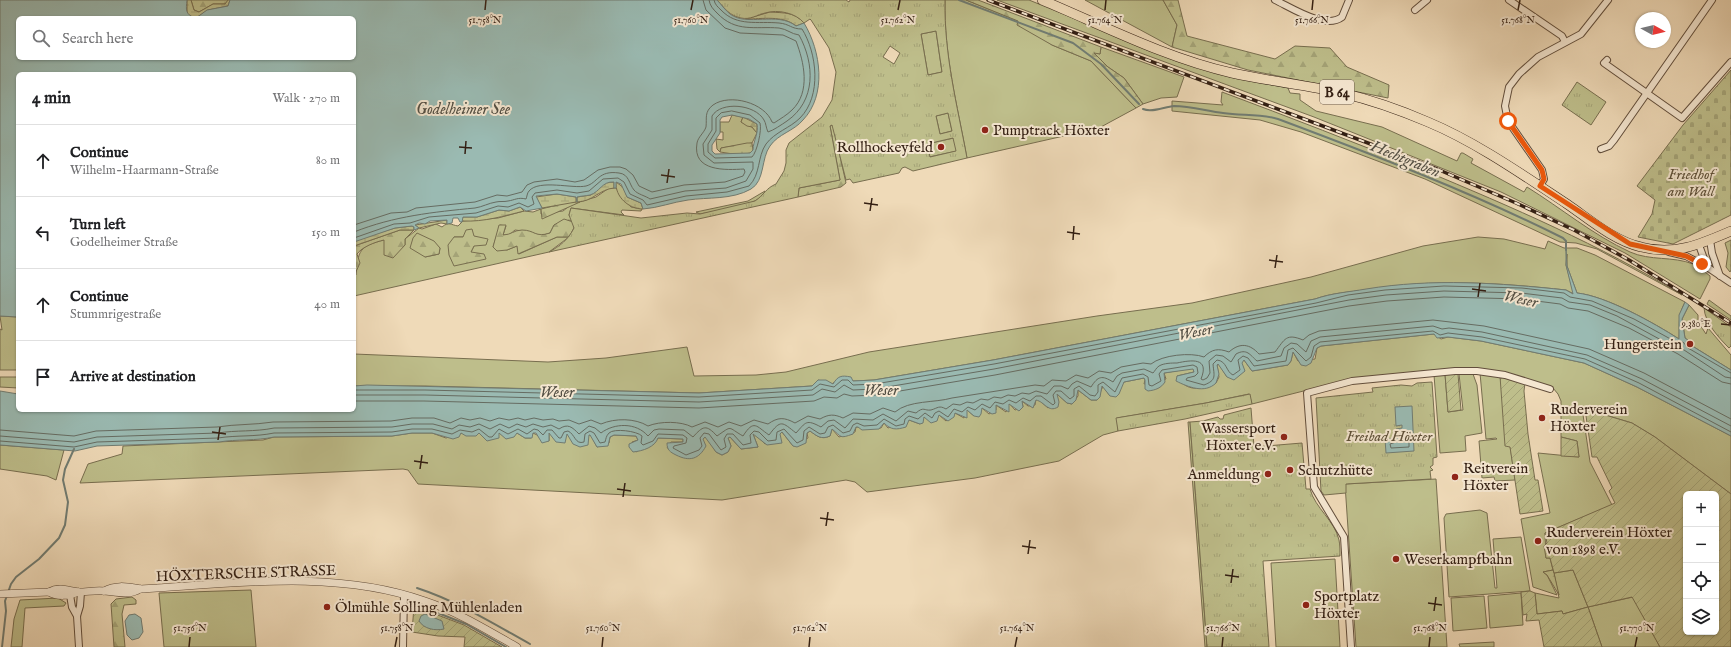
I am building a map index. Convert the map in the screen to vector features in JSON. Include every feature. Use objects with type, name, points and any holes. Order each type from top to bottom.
[{"type":"main road","name":"B 64","points":[[1042,0],[1151,46],[1211,67],[1257,78],[1343,93],[1402,111],[1462,139],[1540,186],[1630,244],[1664,251],[1680,250],[1699,245],[1731,231]]},
{"type":"street","points":[[1275,0],[1310,16],[1332,22],[1342,17],[1349,0]]},
{"type":"street","points":[[1415,10],[1426,0]]},
{"type":"street","points":[[1509,0],[1562,36],[1565,42]]},
{"type":"street","points":[[1540,186],[1544,179],[1542,170],[1508,121],[1505,106],[1506,96],[1512,81],[1519,74],[1538,57],[1581,34],[1608,0]]},
{"type":"street","points":[[1601,149],[1609,146],[1712,0]]},
{"type":"street","points":[[1606,60],[1604,63],[1682,118],[1731,62]]},
{"type":"street","points":[[1710,240],[1712,253],[1720,276]]},
{"type":"street","points":[[1699,245],[1707,267]]},
{"type":"street","points":[[1664,251],[1686,256],[1707,267],[1731,283]]},
{"type":"street","points":[[1351,647],[1344,537],[1314,487],[1307,393],[1352,381],[1455,371],[1477,371],[1505,375],[1550,389]]},
{"type":"street","name":"HÖXTERSCHE STRASSE","points":[[79,592],[104,591],[111,587],[123,586],[134,586],[140,589],[316,581],[363,585],[402,594],[443,608],[517,647]]},
{"type":"street","points":[[2,594],[49,592],[54,589],[69,589],[79,592]]},
{"type":"street","points":[[49,592],[55,595],[70,595],[79,592]]},
{"type":"street","points":[[76,616],[80,606],[79,592]]},
{"type":"street","points":[[402,594],[403,647]]},
{"type":"street","points":[[70,595],[72,607],[76,616],[79,647]]},
{"type":"green space","points":[[187,0],[191,0],[194,10],[199,12],[213,4],[225,4],[228,0],[230,0],[228,6],[208,10],[199,16],[187,15]]},
{"type":"green space","points":[[191,0],[228,0],[226,4],[213,4],[199,12],[194,10]]},
{"type":"green space","points":[[717,0],[846,0],[849,2],[850,0],[945,0],[945,20],[949,60],[967,158],[913,171],[905,167],[902,168],[899,173],[853,183],[850,179],[846,180],[832,125],[830,126],[840,180],[799,188],[798,197],[549,252],[563,242],[574,228],[569,215],[571,208],[641,218],[687,213],[700,214],[755,201],[776,184],[784,171],[786,163],[786,150],[789,143],[822,117],[832,100],[836,72],[829,48],[811,20],[810,19],[804,23],[792,14],[775,11],[750,18],[741,18],[730,14]],"holes":[[[936,31],[942,72],[928,75],[921,34]],[[890,46],[900,53],[894,64],[883,57]],[[948,113],[952,131],[940,134],[936,116]],[[953,138],[956,151],[930,157],[927,144]]]},
{"type":"green space","points":[[945,0],[966,0],[1018,21],[1052,45],[1091,61],[1136,108],[1099,128],[967,158],[949,60],[945,20]]},
{"type":"green space","points":[[966,0],[978,0],[1101,47],[1100,54],[1094,53],[1108,67],[1124,78],[1143,104],[1136,108],[1091,61],[1052,45],[1017,25],[1018,21]]},
{"type":"green space","points":[[997,0],[1029,0],[1163,55],[1230,77],[1288,88],[1290,93],[1300,94],[1300,100],[1316,111],[1382,127],[1457,161],[1461,153],[1463,153],[1473,159],[1471,163],[1524,192],[1527,187],[1590,230],[1616,245],[1645,257],[1678,260],[1693,264],[1710,276],[1710,279],[1700,299],[1625,253],[1501,192],[1314,117]]},
{"type":"green space","points":[[1085,0],[1163,0],[1177,25],[1172,47]]},
{"type":"green space","points":[[1163,0],[1178,0],[1187,36],[1275,59],[1295,46],[1330,48],[1347,67],[1389,85],[1388,98],[1248,70],[1172,47],[1177,25]]},
{"type":"green space","points":[[770,12],[793,15],[801,19],[804,23],[796,26],[785,20],[779,19],[746,19]]},
{"type":"green space","points":[[936,31],[942,72],[928,75],[921,34]]},
{"type":"green space","points":[[1101,47],[1184,77],[1177,97],[1161,98],[1143,104],[1124,78],[1108,67],[1093,52],[1100,54]]},
{"type":"green space","name":"Friedhof am Wall","points":[[1731,70],[1731,215],[1673,244],[1638,237],[1652,214],[1655,200],[1637,186],[1683,125]]},
{"type":"green space","points":[[1577,82],[1606,102],[1591,125],[1562,105]]},
{"type":"green space","points":[[1222,92],[1423,170],[1489,198],[1587,243],[1682,295],[1597,249],[1576,243],[1560,242],[1425,179],[1301,132],[1260,120],[1172,111],[1172,101],[1223,105],[1221,102]]},
{"type":"green space","points":[[948,113],[952,131],[940,134],[936,116]]},
{"type":"green space","points":[[732,115],[743,117],[741,122],[752,127],[757,133],[752,143],[721,148],[720,152],[717,149],[716,139],[723,140],[723,132],[720,132],[720,122],[729,122]]},
{"type":"green space","points":[[743,117],[757,124],[757,133],[752,127],[741,122]]},
{"type":"green space","points":[[833,125],[846,183],[841,187],[798,197],[799,188],[840,180],[830,126]]},
{"type":"green space","name":"Rollhockeyfeld","points":[[954,138],[957,151],[929,157],[926,144]]},
{"type":"green space","points":[[752,143],[753,150],[750,153],[740,155],[720,152],[721,148]]},
{"type":"green space","points":[[614,182],[614,188],[604,191],[587,200],[577,202],[577,197],[591,195],[604,183]]},
{"type":"green space","points":[[616,182],[624,188],[627,197],[641,203],[643,209],[633,207],[620,197],[616,187]]},
{"type":"green space","points":[[609,188],[616,188],[631,207],[642,209],[641,211],[622,210],[621,212],[624,215],[571,208],[569,215],[573,222],[569,220],[554,225],[550,233],[540,236],[531,232],[515,230],[509,235],[503,235],[506,226],[500,225],[493,247],[507,250],[517,246],[519,254],[557,237],[569,237],[549,252],[356,296],[356,275],[359,255],[365,247],[376,242],[384,240],[398,251],[405,245],[405,239],[419,228],[422,229],[436,224],[442,227],[448,224],[458,226],[463,221],[498,218],[524,211],[533,212],[541,209],[541,214],[563,211],[572,204],[596,197]],"holes":[[[454,237],[463,237],[474,246],[471,252]],[[430,239],[440,248],[439,254],[425,257],[420,252]]]},
{"type":"green space","points":[[765,191],[762,196],[747,204],[700,214],[696,212],[748,201]]},
{"type":"green space","points":[[557,194],[576,197],[576,202],[542,208],[536,197]]},
{"type":"green space","points":[[570,202],[580,202],[542,219],[541,209]]},
{"type":"green space","points":[[520,207],[524,211],[479,221],[463,221],[462,219],[463,217],[477,217],[499,210],[509,211]]},
{"type":"green space","points":[[564,219],[573,222],[574,228],[569,237],[557,237],[518,254],[517,246],[507,250],[497,251],[493,247],[499,225],[506,225],[503,235],[526,230],[541,235],[550,233],[554,225]]},
{"type":"green space","points":[[447,220],[447,224],[441,223],[419,228],[415,225]]},
{"type":"green space","points":[[412,226],[414,227],[414,230],[400,230],[356,245],[356,240],[358,239],[395,228]]},
{"type":"green space","points":[[472,229],[474,236],[488,239],[486,245],[474,246],[471,252],[484,254],[486,259],[454,266],[449,255],[448,245],[454,237],[463,237],[466,230]]},
{"type":"green space","points":[[400,230],[414,230],[405,239],[405,245],[393,258],[384,255],[384,240],[362,249],[357,254],[360,263],[356,272],[356,245]]},
{"type":"green space","points":[[417,233],[434,241],[440,248],[439,254],[425,257],[410,248],[413,238]]},
{"type":"green space","points":[[1478,237],[1504,239],[1545,249],[1548,241],[1564,248],[1577,248],[1595,255],[1685,302],[1679,321],[1679,339],[1657,325],[1630,311],[1602,299],[1577,293],[1567,266],[1567,254],[1566,265],[1574,294],[1566,290],[1516,285],[1441,283],[1391,286],[1334,294],[1315,299],[993,360],[874,380],[834,382],[833,384],[818,380],[812,386],[699,393],[425,386],[356,386],[356,354],[548,362],[606,358],[687,347],[694,376],[756,375],[786,372],[869,352],[1097,316],[1192,303],[1311,277],[1423,246]]},
{"type":"green space","points":[[1731,240],[1730,272],[1726,267],[1728,253],[1725,243]]},
{"type":"green space","points":[[1709,300],[1731,316],[1731,320],[1707,304]]},
{"type":"green space","points":[[1689,305],[1698,315],[1698,325],[1703,321],[1706,327],[1703,323],[1700,325],[1706,334],[1708,328],[1731,355],[1731,370],[1689,344],[1689,341],[1685,338],[1682,319]]},
{"type":"green space","points":[[1704,308],[1731,327],[1731,346],[1729,348],[1710,325]]},
{"type":"green space","points":[[0,316],[16,317],[16,370],[0,370],[0,329],[2,330]]},
{"type":"green space","points":[[1434,334],[1441,339],[1448,337],[1481,341],[1584,363],[1637,387],[1731,436],[1731,494],[1655,437],[1632,423],[1582,408],[1590,462],[1612,505],[1545,533],[1546,558],[1550,558],[1553,570],[1543,572],[1547,575],[1557,595],[1533,587],[1521,519],[1550,513],[1538,453],[1579,457],[1577,441],[1561,437],[1561,401],[1558,394],[1553,388],[1505,374],[1434,370],[1351,379],[1252,404],[1249,394],[1117,418],[1118,431],[1103,435],[1059,461],[975,478],[867,492],[855,482],[846,480],[722,500],[418,484],[408,470],[403,469],[80,483],[88,464],[122,454],[123,446],[263,440],[274,437],[392,436],[412,433],[432,433],[446,438],[461,433],[479,433],[482,435],[500,433],[506,438],[517,433],[525,438],[531,438],[533,433],[549,441],[549,433],[591,435],[597,447],[609,443],[610,437],[614,435],[636,436],[638,440],[632,442],[636,452],[658,438],[683,439],[683,442],[671,442],[667,448],[707,437],[716,452],[722,455],[728,452],[731,446],[728,438],[730,437],[741,449],[758,447],[753,434],[765,444],[782,432],[793,446],[808,438],[807,433],[810,431],[817,436],[824,438],[830,436],[832,429],[839,437],[855,432],[856,427],[881,428],[884,423],[888,428],[909,420],[920,424],[924,417],[939,415],[946,421],[955,413],[964,418],[967,410],[974,416],[982,408],[989,414],[996,410],[996,405],[1006,412],[1009,403],[1015,410],[1023,407],[1022,401],[1028,406],[1035,405],[1036,399],[1048,408],[1057,394],[1067,403],[1072,404],[1078,396],[1078,390],[1091,400],[1097,400],[1103,386],[1110,396],[1124,382],[1144,378],[1144,384],[1166,379],[1164,373],[1193,368],[1194,372],[1177,376],[1185,385],[1199,388],[1216,383],[1219,377],[1217,365],[1219,364],[1227,377],[1244,360],[1252,371],[1288,365],[1291,361],[1293,352],[1298,361],[1315,359],[1317,348],[1321,346]]},
{"type":"green space","points":[[1480,373],[1500,376],[1515,480],[1495,481],[1494,477],[1482,478],[1479,441],[1497,439],[1486,439]]},
{"type":"green space","points":[[1445,374],[1448,412],[1463,410],[1459,374],[1473,374],[1477,385],[1482,433],[1465,436],[1466,451],[1440,453],[1434,375]]},
{"type":"green space","points":[[1445,374],[1458,374],[1461,410],[1448,412]]},
{"type":"green space","points":[[1500,376],[1525,383],[1524,391],[1528,434],[1535,480],[1538,480],[1543,511],[1520,514],[1510,447],[1505,446]]},
{"type":"green space","points":[[0,377],[16,377],[16,388],[0,387]]},
{"type":"green space","name":"Freibad Höxter","points":[[1432,382],[1437,457],[1433,458],[1433,465],[1430,467],[1433,470],[1430,471],[1431,479],[1346,484],[1346,493],[1324,495],[1321,491],[1316,398],[1373,392],[1372,388],[1401,385],[1412,386],[1417,383]]},
{"type":"green space","points":[[1250,394],[1252,404],[1185,419],[1118,431],[1116,418]]},
{"type":"green space","points":[[1251,408],[1254,447],[1302,443],[1306,489],[1310,489],[1316,502],[1337,533],[1340,556],[1263,561],[1269,647],[1207,647],[1190,422],[1203,421],[1218,417],[1223,419],[1224,415]]},
{"type":"green space","points":[[1585,409],[1632,423],[1655,437],[1731,494],[1731,647],[1660,647],[1632,597],[1588,607],[1573,570],[1554,573],[1550,558],[1546,558],[1544,546],[1547,543],[1545,533],[1615,503],[1609,491],[1612,488],[1597,457],[1592,457]]},
{"type":"green space","points":[[1188,422],[1190,422],[1207,647],[1205,647]]},
{"type":"green space","points":[[1561,437],[1577,441],[1579,457],[1561,456]]},
{"type":"green space","points":[[0,445],[64,450],[56,480],[47,476],[0,469]]},
{"type":"green space","name":"Weserkampfbahn","points":[[1436,479],[1447,647],[1356,647],[1345,484]]},
{"type":"green space","points":[[1480,510],[1487,513],[1495,588],[1497,588],[1493,539],[1521,537],[1530,591],[1449,597],[1444,518],[1446,514]]},
{"type":"green space","name":"Sportplatz Höxter","points":[[1335,559],[1340,647],[1276,647],[1271,563]]},
{"type":"green space","points":[[1553,570],[1559,595],[1547,575],[1543,572]]},
{"type":"green space","points":[[1573,570],[1588,607],[1563,614],[1562,611],[1537,614],[1535,593],[1559,598],[1554,573]]},
{"type":"green space","points":[[251,590],[256,647],[164,647],[159,593]]},
{"type":"green space","points":[[1530,591],[1535,593],[1537,614],[1562,611],[1563,614],[1588,607],[1602,647],[1544,647],[1539,620],[1526,621],[1527,614],[1523,615],[1521,592]]},
{"type":"green space","points":[[1521,593],[1523,625],[1490,628],[1488,596]]},
{"type":"green space","points":[[1484,596],[1487,628],[1453,631],[1451,598]]},
{"type":"green space","points":[[132,597],[136,600],[136,604],[124,605],[122,614],[125,647],[114,647],[111,604],[116,599]]},
{"type":"green space","points":[[1633,597],[1660,647],[1602,647],[1588,607]]},
{"type":"green space","points":[[58,598],[66,603],[64,606],[25,608],[22,647],[11,647],[14,619],[20,600]]},
{"type":"green space","points":[[414,606],[464,625],[502,647],[464,647],[465,637],[438,636],[412,632]]},
{"type":"green space","points":[[1494,642],[1494,647],[1460,647],[1459,644]]},
{"type":"water","name":"Godelheimer See","points":[[0,0],[187,0],[187,11],[191,16],[16,16],[16,60],[356,60],[356,16],[199,16],[207,10],[228,6],[230,0],[717,0],[730,14],[737,18],[753,20],[780,20],[796,26],[804,23],[810,34],[819,73],[816,98],[811,110],[803,120],[773,142],[767,151],[759,181],[751,189],[744,193],[728,197],[682,201],[643,209],[641,203],[627,197],[621,184],[616,182],[616,188],[614,188],[614,182],[610,182],[593,194],[577,197],[577,202],[576,197],[557,194],[536,196],[542,208],[526,211],[520,207],[509,211],[499,210],[477,217],[463,217],[462,222],[460,222],[458,218],[453,218],[452,223],[447,224],[447,220],[430,221],[425,224],[419,223],[415,225],[419,228],[414,230],[414,227],[412,226],[395,228],[356,241],[356,72],[16,72],[16,317],[0,316]],"holes":[[[732,115],[749,119],[757,124],[757,134],[753,150],[750,153],[715,154],[712,151],[712,145],[720,133],[720,120],[722,117]]]},
{"type":"water","name":"Weser","points":[[1566,248],[1567,266],[1577,293],[1602,299],[1630,311],[1657,325],[1679,339],[1679,315],[1685,302],[1689,305],[1682,319],[1685,338],[1689,341],[1689,344],[1731,370],[1731,436],[1637,387],[1584,363],[1481,341],[1448,337],[1437,338],[1434,334],[1321,346],[1317,348],[1311,363],[1306,366],[1301,365],[1293,352],[1291,361],[1288,365],[1252,371],[1244,360],[1242,363],[1245,371],[1234,380],[1227,377],[1218,364],[1219,374],[1216,383],[1202,389],[1191,387],[1176,381],[1177,376],[1194,372],[1193,369],[1164,373],[1165,382],[1160,387],[1151,391],[1145,389],[1144,378],[1124,382],[1119,394],[1116,397],[1110,396],[1102,386],[1100,397],[1097,400],[1091,400],[1078,390],[1076,400],[1072,404],[1067,403],[1057,394],[1059,402],[1058,407],[1055,409],[1049,408],[1036,400],[1033,408],[1022,401],[1023,407],[1019,411],[1009,404],[1009,412],[996,405],[996,413],[992,414],[982,408],[979,417],[974,416],[967,410],[967,418],[955,413],[954,417],[948,421],[939,415],[937,421],[931,423],[924,417],[923,423],[920,424],[909,420],[906,427],[899,429],[891,428],[884,423],[879,429],[862,430],[856,427],[853,434],[843,437],[832,429],[830,436],[824,438],[817,436],[810,431],[807,433],[806,443],[797,447],[793,446],[782,432],[780,434],[782,443],[767,445],[753,434],[758,447],[741,449],[730,437],[728,438],[731,446],[728,452],[722,455],[716,452],[705,437],[703,439],[706,446],[700,454],[690,459],[676,455],[668,449],[667,443],[683,442],[683,439],[658,438],[654,444],[648,448],[633,452],[629,447],[629,444],[638,440],[636,436],[614,435],[610,437],[608,446],[597,447],[589,435],[588,445],[580,447],[573,444],[567,434],[565,443],[556,442],[549,433],[549,441],[542,443],[536,433],[533,433],[532,438],[525,438],[517,433],[514,437],[506,439],[499,433],[499,438],[487,441],[479,433],[476,436],[466,436],[461,433],[459,437],[453,439],[432,433],[412,433],[392,436],[274,437],[219,442],[97,446],[75,451],[0,445],[0,391],[16,394],[16,412],[356,412],[356,386],[367,385],[699,393],[812,386],[818,380],[826,380],[833,384],[842,376],[851,377],[853,381],[874,380],[993,360],[1315,299],[1334,294],[1391,286],[1441,283],[1516,285],[1566,290],[1573,294],[1566,265]]},
{"type":"water","points":[[1412,406],[1414,451],[1386,453],[1385,439],[1397,438],[1396,429],[1402,428],[1402,425],[1396,426],[1395,407]]},
{"type":"water","points":[[135,614],[141,618],[143,632],[139,638],[132,640],[127,635],[125,621],[129,615]]},
{"type":"water","points":[[425,614],[442,621],[444,629],[437,630],[427,628],[421,624],[419,621],[421,616]]},
{"type":"waterway","name":"Hechtgraben","points":[[959,0],[1073,43],[1101,64],[1139,104]]},
{"type":"waterway","name":"Hechtgraben","points":[[1143,109],[1154,110],[1180,106],[1230,114],[1264,116],[1278,119],[1386,160],[1493,205],[1563,238],[1566,241],[1566,250]]},
{"type":"waterway","points":[[2,647],[6,611],[5,601],[11,584],[16,577],[39,559],[59,538],[65,525],[68,502],[63,480],[65,469],[74,449]]},
{"type":"waterway","points":[[417,588],[461,606],[530,644]]},
{"type":"waterway","points":[[415,604],[466,624],[506,647]]},
{"type":"railway","points":[[988,0],[1437,169],[1516,203],[1574,230],[1629,260],[1731,323]]},
{"type":"place","name":"Pumptrack Höxter","points":[[985,130]]},
{"type":"place","name":"Rollhockeyfeld","points":[[941,147]]},
{"type":"place","name":"Hungerstein","points":[[1690,344]]},
{"type":"place","name":"Ruderverein Höxter","points":[[1542,418]]},
{"type":"place","name":"Wassersport Höxter e.V.","points":[[1284,437]]},
{"type":"place","name":"Schutzhütte","points":[[1290,470]]},
{"type":"place","name":"Anmeldung","points":[[1268,474]]},
{"type":"place","name":"Reitverein Höxter","points":[[1455,477]]},
{"type":"place","name":"Ruderverein Höxter von 1898 e.V.","points":[[1538,541]]},
{"type":"place","name":"Weserkampfbahn","points":[[1396,559]]},
{"type":"place","name":"Sportplatz Höxter","points":[[1306,605]]},
{"type":"place","name":"Ölmühle Solling Mühlenladen","points":[[327,607]]},
{"type":"route","points":[[1508,121],[1511,128],[1542,170],[1544,179],[1540,186],[1630,244],[1686,256],[1702,264]]}]
